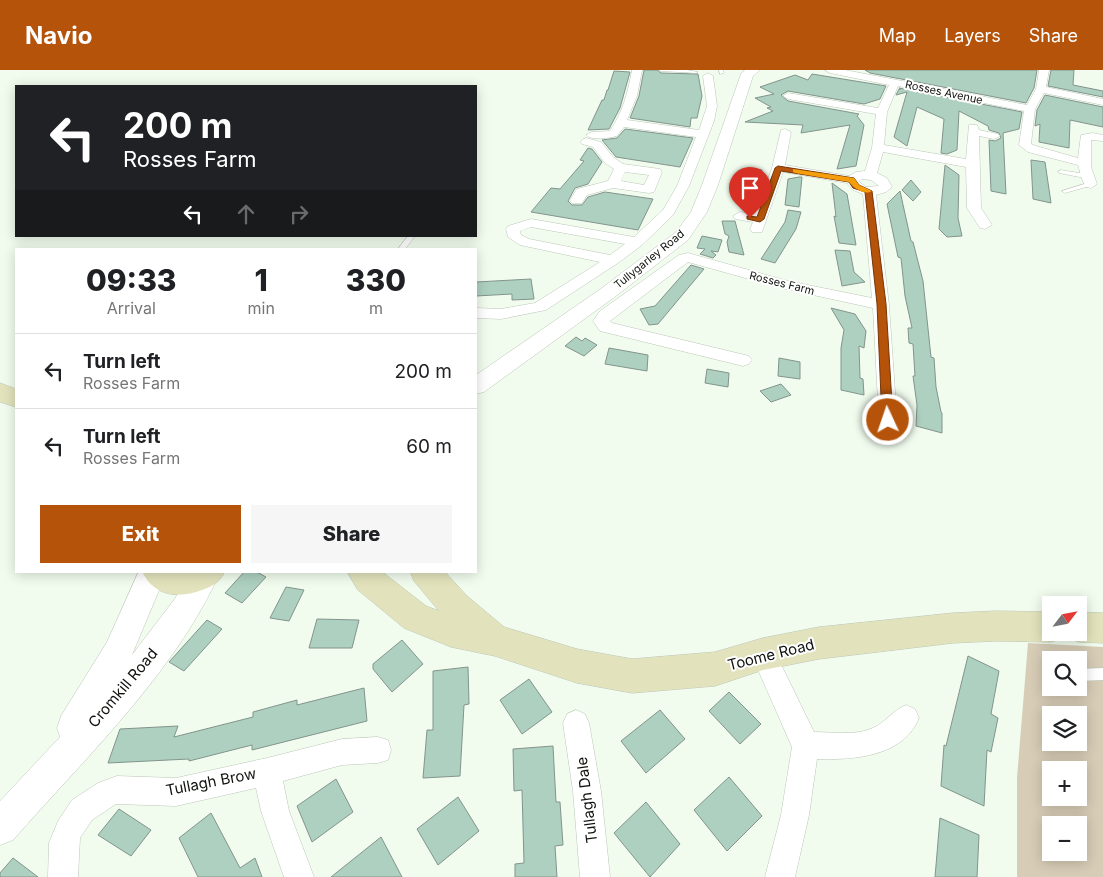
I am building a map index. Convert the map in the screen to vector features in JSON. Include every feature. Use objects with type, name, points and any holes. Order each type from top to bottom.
[{"type":"main road","points":[[0,392],[15,398]]},
{"type":"main road","points":[[159,573],[162,578],[178,582],[188,582],[207,573]]},
{"type":"main road","name":"Toome Road","points":[[363,573],[368,580],[415,618],[451,630],[495,640],[577,666],[632,676],[715,669],[763,654],[819,642],[953,628],[1042,627]]},
{"type":"main road","name":"Toome Road","points":[[426,573],[437,588],[457,608],[495,640]]},
{"type":"main road","points":[[1088,627],[1103,628]]},
{"type":"street","points":[[577,200],[582,192],[612,184],[649,190],[656,172],[621,167],[608,159],[605,152],[589,139],[613,134],[621,123],[633,98],[637,70]]},
{"type":"street","name":"Rosses Avenue","points":[[830,70],[843,71],[1030,109]]},
{"type":"street","points":[[1044,70],[1041,89],[1030,109],[1025,145],[1090,177]]},
{"type":"street","name":"Tullygarley Road","points":[[477,385],[608,292],[682,236],[698,212],[710,185],[748,71]]},
{"type":"street","points":[[477,313],[501,314],[540,307],[613,260],[637,242],[668,212],[683,186],[712,106],[712,73]]},
{"type":"street","points":[[888,420],[881,304],[869,183],[878,148],[882,112],[895,82]]},
{"type":"street","points":[[1041,89],[1103,102]]},
{"type":"street","points":[[786,96],[882,112]]},
{"type":"street","points":[[621,123],[702,134]]},
{"type":"street","points":[[987,228],[974,208],[973,130],[994,136]]},
{"type":"street","points":[[740,216],[759,224],[778,168],[784,131]]},
{"type":"street","points":[[1090,177],[1085,137],[1103,138]]},
{"type":"street","points":[[878,148],[972,164]]},
{"type":"street","points":[[612,184],[621,167]]},
{"type":"street","points":[[778,168],[851,180],[856,187],[869,183]]},
{"type":"street","points":[[652,182],[683,186]]},
{"type":"street","points":[[613,260],[525,242],[515,237],[513,229],[531,223],[637,242]]},
{"type":"street","name":"Rosses Farm","points":[[748,360],[606,328],[601,321],[606,315],[684,258],[693,258],[786,285],[881,304]]},
{"type":"street","name":"Cromkill Road","points":[[30,793],[88,706],[110,669],[128,636],[152,573]]},
{"type":"street","name":"Cromkill Road","points":[[0,827],[132,681],[189,604],[207,573]]},
{"type":"street","points":[[763,654],[806,746],[795,815],[780,877]]},
{"type":"street","points":[[806,746],[852,745],[877,740],[906,718]]},
{"type":"street","name":"Tullagh Dale","points":[[576,723],[587,791],[596,877]]},
{"type":"street","name":"Tullagh Brow","points":[[63,877],[64,843],[74,819],[82,810],[108,793],[118,790],[176,792],[267,772],[342,752],[378,750]]},
{"type":"street","name":"Tullagh Brow","points":[[267,772],[275,811],[299,877]]},
{"type":"lane","points":[[661,70],[712,73]]},
{"type":"lane","points":[[1062,172],[1090,177]]},
{"type":"lane","points":[[1065,191],[1090,177]]},
{"type":"lane","points":[[402,248],[411,237]]},
{"type":"lane","points":[[1087,675],[1103,674]]},
{"type":"shaded area","points":[[1028,643],[1103,647],[1103,877],[1017,877],[1017,778]]},
{"type":"building","points":[[644,70],[657,70],[661,73],[698,74],[702,96],[697,118],[691,118],[690,127],[630,118],[639,96]]},
{"type":"building","points":[[865,70],[1037,70],[1034,88],[1026,103],[870,73]]},
{"type":"building","points":[[1051,70],[1074,70],[1073,85],[1103,91],[1103,97],[1048,86]]},
{"type":"building","points":[[614,71],[630,72],[620,108],[609,129],[588,130],[602,100],[604,100]]},
{"type":"building","points":[[812,74],[886,86],[880,99],[864,104],[788,91],[781,95],[788,101],[859,114],[857,116],[864,125],[856,166],[837,169],[850,125],[801,133],[803,125],[745,122],[773,111],[767,108],[771,107],[755,98],[774,94],[760,87],[795,75],[808,80]]},
{"type":"building","points":[[899,88],[1022,112],[1019,129],[1003,133],[1006,194],[991,191],[989,140],[995,141],[1001,138],[999,133],[989,130],[988,126],[959,111],[957,150],[947,154],[941,153],[944,119],[917,107],[907,146],[894,137],[907,92],[896,95],[899,89],[901,89]]},
{"type":"building","points":[[1045,95],[1103,107],[1103,127],[1070,120],[1069,148],[1039,142],[1040,124],[1035,126],[1037,110]]},
{"type":"building","points":[[625,129],[693,138],[680,167],[616,157],[602,140],[617,138]]},
{"type":"building","points":[[588,148],[592,149],[602,162],[588,184],[575,188],[568,201],[572,205],[582,205],[588,197],[605,192],[653,199],[638,230],[531,212],[551,188],[560,189],[584,161],[580,160]]},
{"type":"building","points":[[1031,160],[1045,162],[1051,203],[1033,199]]},
{"type":"building","points":[[945,165],[959,175],[958,218],[962,236],[947,237],[939,229]]},
{"type":"building","points":[[747,168],[762,170],[752,198],[737,195]]},
{"type":"building","points":[[802,177],[799,207],[785,205],[788,179]]},
{"type":"building","points":[[911,180],[921,192],[913,201],[902,190]]},
{"type":"building","points":[[832,183],[847,194],[856,245],[839,243],[834,216],[836,217]]},
{"type":"building","points":[[900,191],[911,241],[913,242],[923,281],[931,357],[934,358],[936,387],[942,413],[942,433],[916,426],[917,405],[913,376],[915,376],[913,344],[909,343],[908,328],[912,328],[905,296],[901,258],[898,257],[887,204]]},
{"type":"building","points":[[788,210],[801,212],[796,229],[775,263],[761,259],[785,222]]},
{"type":"building","points":[[722,221],[735,221],[744,255],[729,252],[727,242],[729,236],[725,234]]},
{"type":"building","points":[[702,236],[722,240],[718,252],[711,251],[716,255],[713,258],[700,254],[705,249],[697,248]]},
{"type":"building","points":[[835,250],[850,251],[854,272],[865,282],[842,286]]},
{"type":"building","points":[[691,265],[704,269],[658,324],[649,325],[640,309],[655,306]]},
{"type":"building","points":[[531,279],[534,299],[512,300],[512,294],[477,296],[477,282]]},
{"type":"building","points":[[831,308],[855,314],[866,331],[864,348],[859,346],[860,378],[863,379],[864,395],[841,390],[841,348],[844,330]]},
{"type":"building","points":[[576,337],[582,341],[585,338],[597,345],[584,356],[565,346]]},
{"type":"building","points":[[609,348],[648,355],[647,371],[605,364]]},
{"type":"building","points":[[779,358],[800,362],[800,379],[778,376]]},
{"type":"building","points":[[707,369],[729,373],[728,387],[705,383]]},
{"type":"building","points":[[781,384],[791,395],[771,402],[760,391]]},
{"type":"building","points":[[243,573],[259,573],[266,577],[242,603],[225,593]]},
{"type":"building","points":[[286,587],[304,590],[289,621],[270,618]]},
{"type":"building","points":[[317,619],[359,620],[352,648],[309,648]]},
{"type":"building","points":[[207,620],[222,629],[184,671],[169,662]]},
{"type":"building","points":[[402,640],[423,664],[392,692],[373,669],[373,664]]},
{"type":"building","points":[[968,656],[999,671],[991,714],[998,718],[991,752],[987,750],[984,806],[941,786],[944,745],[946,746]]},
{"type":"building","points":[[468,667],[469,704],[464,705],[460,776],[423,778],[427,730],[433,730],[433,671]]},
{"type":"building","points":[[529,679],[552,712],[522,734],[500,700]]},
{"type":"building","points":[[364,688],[367,721],[252,750],[252,745],[189,761],[189,759],[108,763],[120,729],[178,726],[174,737],[253,717],[253,712],[297,700],[297,705]]},
{"type":"building","points":[[729,692],[761,724],[740,744],[709,711]]},
{"type":"building","points":[[660,710],[685,739],[646,773],[621,741]]},
{"type":"building","points":[[553,746],[556,802],[560,802],[563,845],[555,846],[557,877],[515,877],[515,864],[524,863],[522,790],[514,791],[513,749]]},
{"type":"building","points":[[729,777],[762,816],[727,851],[694,810]]},
{"type":"building","points":[[336,779],[353,812],[312,842],[297,806]]},
{"type":"building","points":[[458,797],[479,831],[438,865],[417,829]]},
{"type":"building","points":[[646,802],[680,844],[650,877],[614,833]]},
{"type":"building","points":[[119,809],[151,830],[131,856],[98,835]]},
{"type":"building","points":[[211,813],[240,868],[255,858],[262,877],[198,877],[179,838]]},
{"type":"building","points":[[940,818],[979,835],[977,877],[935,877]]},
{"type":"building","points":[[381,837],[402,877],[331,877]]},
{"type":"building","points":[[13,858],[38,877],[0,877],[0,873]]},
{"type":"slow traffic","points":[[795,171],[851,180],[856,187],[868,191]]},
{"type":"route","points":[[750,218],[760,219],[778,168],[851,180],[856,187],[869,191],[881,304],[888,420]]}]
